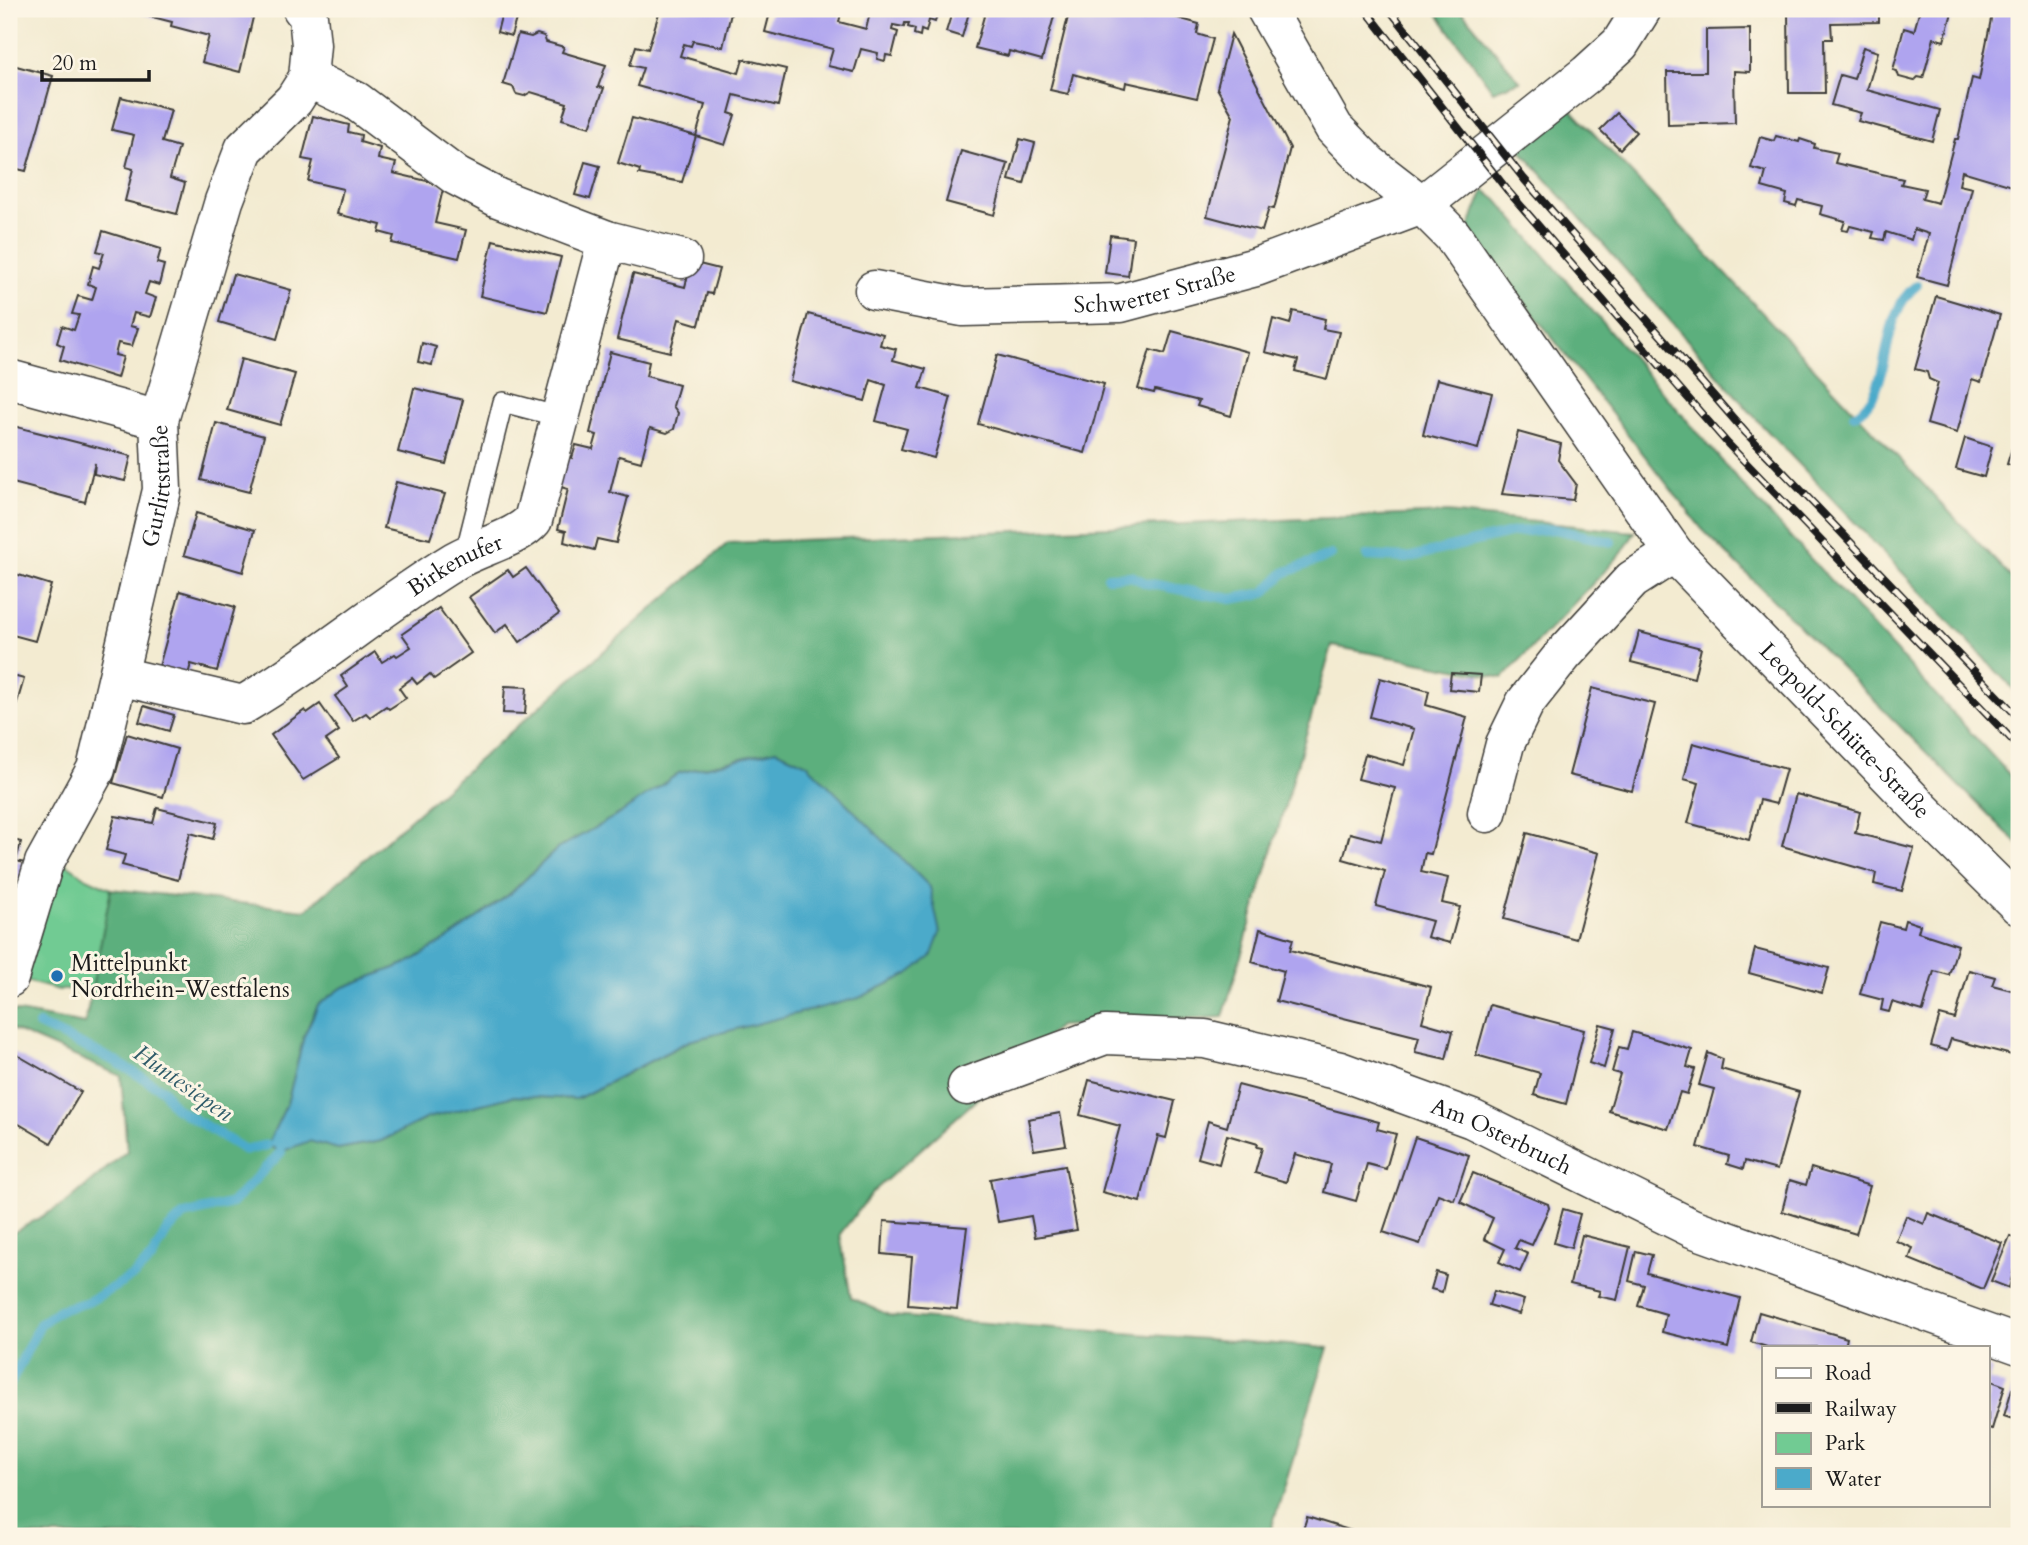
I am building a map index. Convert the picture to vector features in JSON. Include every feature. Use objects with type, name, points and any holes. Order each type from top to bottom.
[{"type":"street","points":[[302,9],[308,16],[311,45],[308,78],[356,101],[456,176],[498,198],[607,240],[682,259]]},
{"type":"street","points":[[1266,9],[1334,128],[1369,164],[1422,205]]},
{"type":"street","name":"Schwerter Straße","points":[[874,290],[963,307],[1121,303],[1256,267],[1422,205],[1587,74],[1620,44],[1642,9]]},
{"type":"street","name":"Gurlittstraße","points":[[9,978],[44,863],[96,769],[162,490],[159,420],[220,214],[244,149],[294,100],[308,78]]},
{"type":"street","name":"Leopold-Schütte-Straße","points":[[1422,205],[1452,235],[1674,553],[2019,906]]},
{"type":"street","name":"Birkenufer","points":[[119,676],[243,705],[278,684],[465,554],[518,533],[533,520],[607,240]]},
{"type":"street","points":[[9,379],[159,420]]},
{"type":"street","points":[[1487,813],[1506,744],[1525,703],[1563,655],[1632,580],[1674,553]]},
{"type":"street","name":"Am Osterbruch","points":[[967,1086],[1105,1035],[1205,1039],[1340,1071],[1472,1119],[1692,1228],[2019,1345]]},
{"type":"lane","points":[[465,554],[503,402],[560,417]]},
{"type":"green space","points":[[1434,9],[1460,9],[1520,81],[1493,91]]},
{"type":"green space","points":[[1568,106],[2019,586],[2019,695],[1759,422],[1518,147]]},
{"type":"green space","points":[[1484,190],[1497,200],[1740,482],[2019,785],[2019,845],[1702,529],[1468,230]]},
{"type":"green space","points":[[1447,513],[1635,532],[1622,553],[1503,678],[1332,646],[1223,1017],[1059,1026],[874,1191],[840,1234],[851,1298],[891,1316],[1328,1348],[1269,1536],[888,1536],[865,1528],[857,1536],[9,1536],[9,1235],[66,1203],[127,1151],[121,1076],[9,1028],[9,1016],[13,1011],[85,1024],[111,889],[306,910],[728,543]],"holes":[[[776,750],[807,764],[847,808],[744,1026],[689,1041],[577,1099],[514,1096],[427,1118],[381,1141],[338,1149],[309,1140],[267,1145],[287,1104],[304,1036],[318,1005],[342,988],[408,963],[451,937],[511,893],[557,849],[621,813],[679,773]]]},
{"type":"green space","points":[[65,863],[87,878],[111,889],[92,989],[59,990],[25,981],[56,869]]},
{"type":"water","points":[[776,750],[807,764],[930,887],[940,933],[931,957],[907,975],[859,998],[689,1041],[577,1099],[514,1096],[427,1118],[381,1141],[338,1149],[309,1141],[281,1152],[267,1145],[287,1104],[304,1036],[318,1005],[342,988],[408,963],[451,937],[511,893],[557,849],[621,813],[679,773]]},
{"type":"building","points":[[138,9],[255,9],[240,72],[202,62],[209,36],[171,26],[172,22],[137,13]]},
{"type":"building","points":[[503,9],[519,9],[511,36],[497,32]]},
{"type":"building","points":[[732,9],[723,47],[693,41],[691,46],[684,44],[680,56],[739,73],[743,59],[786,69],[778,106],[734,95],[729,113],[735,115],[725,145],[696,136],[705,105],[637,86],[643,68],[630,65],[636,46],[648,49],[660,10]]},
{"type":"building","points":[[771,9],[842,9],[839,22],[866,29],[871,9],[939,9],[935,22],[929,20],[926,32],[921,30],[920,36],[914,34],[915,29],[908,27],[909,23],[905,23],[904,27],[893,25],[892,30],[898,32],[892,56],[886,55],[885,61],[877,59],[878,53],[861,49],[854,72],[828,66],[833,49],[765,32]]},
{"type":"building","points":[[953,9],[970,9],[962,37],[946,32]]},
{"type":"building","points":[[986,9],[1056,9],[1042,60],[1009,51],[1008,56],[975,48]]},
{"type":"building","points":[[1090,9],[1116,9],[1144,16],[1146,9],[1199,24],[1197,34],[1213,39],[1197,98],[1126,82],[1125,88],[1073,74],[1068,94],[1050,90],[1069,13],[1088,17]]},
{"type":"building","points":[[1788,9],[1879,9],[1879,22],[1831,23],[1832,39],[1824,39],[1825,93],[1789,93]]},
{"type":"building","points":[[1914,9],[1953,9],[1944,41],[1934,38],[1923,78],[1918,77],[1914,81],[1899,77],[1897,71],[1893,70],[1904,28],[1914,31],[1919,13]]},
{"type":"building","points":[[1993,9],[2019,9],[2019,145],[2016,161],[2019,162],[2019,188],[1962,171],[1959,185],[1972,188],[1947,285],[1917,277],[1929,234],[1914,229],[1911,240],[1886,232],[1884,240],[1872,238],[1874,232],[1850,226],[1848,231],[1842,230],[1845,221],[1820,214],[1822,206],[1798,200],[1796,206],[1785,203],[1787,194],[1762,187],[1766,172],[1751,168],[1760,137],[1774,141],[1776,136],[1799,142],[1800,139],[1815,144],[1814,148],[1838,153],[1835,163],[1903,179],[1901,184],[1925,189],[1922,199],[1938,203],[1955,139],[1958,139],[1972,78],[1979,80]]},
{"type":"building","points":[[1750,29],[1750,72],[1734,71],[1735,123],[1668,125],[1667,72],[1706,72],[1706,30]]},
{"type":"building","points":[[518,34],[544,36],[546,42],[564,47],[562,52],[606,65],[598,87],[604,88],[590,127],[562,119],[567,103],[531,92],[524,96],[516,94],[513,87],[503,84]]},
{"type":"building","points":[[1231,34],[1290,148],[1274,209],[1269,208],[1262,231],[1207,216],[1233,116],[1217,88]]},
{"type":"building","points":[[1863,47],[1878,52],[1867,90],[1940,110],[1932,141],[1858,121],[1861,113],[1831,105],[1840,75],[1854,79]]},
{"type":"building","points":[[9,64],[53,76],[26,171],[9,167]]},
{"type":"building","points":[[121,97],[171,110],[162,142],[179,147],[170,178],[185,183],[177,214],[125,201],[133,169],[126,167],[134,135],[112,130]]},
{"type":"building","points":[[1617,113],[1636,132],[1620,149],[1600,130]]},
{"type":"building","points":[[313,116],[349,125],[348,132],[361,135],[360,142],[380,148],[378,159],[396,163],[393,173],[444,185],[435,223],[466,230],[459,258],[392,243],[394,236],[379,232],[381,225],[337,214],[343,189],[308,181],[313,161],[302,159]]},
{"type":"building","points":[[632,118],[696,136],[682,182],[639,174],[640,170],[618,163]]},
{"type":"building","points":[[1020,139],[1035,143],[1024,184],[1009,180]]},
{"type":"building","points":[[961,151],[1008,164],[994,215],[946,202]]},
{"type":"building","points":[[585,162],[600,166],[590,199],[575,195]]},
{"type":"building","points":[[103,231],[161,249],[157,263],[164,265],[159,285],[149,282],[145,294],[156,298],[150,317],[134,313],[130,326],[138,328],[132,346],[118,343],[115,355],[123,357],[117,378],[60,360],[64,346],[57,343],[62,326],[74,330],[79,315],[72,314],[78,296],[92,300],[96,287],[88,284],[93,266],[99,268],[104,253],[97,251]]},
{"type":"building","points":[[1110,235],[1133,238],[1128,276],[1105,273]]},
{"type":"building","points":[[493,240],[561,257],[547,312],[480,296]]},
{"type":"building","points":[[691,262],[719,269],[712,294],[707,293],[699,325],[679,319],[670,352],[617,339],[633,274],[685,287]]},
{"type":"building","points":[[233,274],[291,290],[277,339],[219,322]]},
{"type":"building","points":[[1936,296],[2000,315],[1981,382],[1972,379],[1957,433],[1927,424],[1938,383],[1929,379],[1927,372],[1915,369]]},
{"type":"building","points":[[1293,311],[1325,319],[1323,329],[1339,332],[1327,379],[1295,371],[1298,360],[1265,352],[1273,319],[1290,324]]},
{"type":"building","points":[[808,314],[883,334],[880,345],[896,349],[893,360],[926,369],[920,388],[951,397],[934,458],[901,449],[907,429],[876,421],[886,385],[871,380],[865,401],[790,381]]},
{"type":"building","points":[[1172,331],[1248,352],[1231,416],[1197,406],[1199,401],[1155,390],[1154,393],[1138,389],[1150,350],[1165,354]]},
{"type":"building","points":[[422,343],[436,347],[432,365],[418,362]]},
{"type":"building","points":[[610,352],[649,362],[646,376],[679,385],[673,406],[678,413],[674,429],[667,433],[650,428],[641,462],[619,456],[610,492],[628,497],[616,543],[597,539],[594,550],[564,542],[566,531],[558,529],[568,489],[557,486],[565,456],[572,458],[576,445],[593,449],[597,435],[590,433]]},
{"type":"building","points":[[997,355],[1104,384],[1085,453],[978,424]]},
{"type":"building","points":[[241,359],[295,374],[280,425],[227,410]]},
{"type":"building","points":[[1437,379],[1492,393],[1478,449],[1423,435]]},
{"type":"building","points":[[414,388],[463,400],[446,464],[398,452]]},
{"type":"building","points":[[216,423],[264,436],[249,492],[201,480]]},
{"type":"building","points":[[9,425],[131,456],[125,481],[94,474],[95,463],[85,502],[9,482]]},
{"type":"building","points":[[2019,425],[2019,468],[2007,464]]},
{"type":"building","points":[[1518,432],[1561,444],[1558,460],[1576,484],[1573,500],[1502,494]]},
{"type":"building","points":[[1965,438],[1992,447],[1984,477],[1956,469]]},
{"type":"building","points":[[396,482],[445,494],[430,539],[384,528]]},
{"type":"building","points":[[196,513],[255,530],[243,572],[184,555]]},
{"type":"building","points":[[526,568],[559,614],[520,642],[507,624],[495,633],[469,597],[508,570],[513,577]]},
{"type":"building","points":[[9,572],[51,585],[35,641],[9,634]]},
{"type":"building","points":[[180,591],[235,607],[217,671],[191,664],[187,678],[158,670]]},
{"type":"building","points":[[439,608],[471,653],[434,679],[430,674],[417,684],[412,678],[399,688],[406,698],[389,709],[386,706],[370,717],[366,713],[353,721],[335,696],[348,687],[341,676],[375,652],[382,662],[411,647],[402,634]]},
{"type":"building","points":[[1639,632],[1701,648],[1694,678],[1631,662]]},
{"type":"building","points":[[1451,673],[1481,675],[1479,692],[1449,689]]},
{"type":"building","points":[[9,675],[24,679],[9,730]]},
{"type":"building","points":[[1380,678],[1429,691],[1426,705],[1467,717],[1431,854],[1425,853],[1421,872],[1448,878],[1442,903],[1460,907],[1450,943],[1427,937],[1432,921],[1376,906],[1385,871],[1343,859],[1350,833],[1381,841],[1395,788],[1358,779],[1365,754],[1404,765],[1414,729],[1370,717]]},
{"type":"building","points":[[505,686],[527,687],[525,714],[503,713]]},
{"type":"building","points":[[1592,688],[1655,704],[1632,791],[1569,775]]},
{"type":"building","points":[[320,704],[339,731],[326,740],[339,758],[303,780],[271,735],[305,710],[307,713]]},
{"type":"building","points":[[144,706],[174,715],[169,731],[139,722]]},
{"type":"building","points":[[127,734],[177,749],[163,797],[113,783]]},
{"type":"building","points":[[1693,743],[1786,769],[1776,804],[1760,800],[1749,840],[1688,823],[1699,783],[1684,779]]},
{"type":"building","points":[[1796,794],[1860,812],[1855,833],[1914,848],[1902,891],[1874,884],[1876,873],[1782,846]]},
{"type":"building","points":[[157,808],[217,823],[213,839],[190,833],[178,880],[122,865],[125,855],[106,850],[115,816],[153,823]]},
{"type":"building","points":[[1527,833],[1599,853],[1576,939],[1504,919]]},
{"type":"building","points":[[9,839],[21,842],[16,861],[25,863],[21,880],[12,878],[10,889]]},
{"type":"building","points":[[1905,920],[1920,925],[1918,932],[1958,945],[1949,975],[1934,971],[1923,1011],[1892,1002],[1889,1012],[1881,1010],[1883,1000],[1860,994],[1880,922],[1903,928]]},
{"type":"building","points":[[1260,929],[1293,939],[1290,950],[1431,987],[1422,1022],[1453,1031],[1446,1059],[1415,1052],[1419,1037],[1276,1001],[1284,971],[1252,962]]},
{"type":"building","points":[[1755,949],[1829,968],[1822,993],[1749,973]]},
{"type":"building","points":[[1969,970],[1995,977],[1992,985],[2019,992],[2019,1057],[1951,1039],[1947,1051],[1931,1046],[1940,1015],[1955,1019]]},
{"type":"building","points":[[1490,1005],[1584,1030],[1566,1104],[1534,1095],[1540,1073],[1476,1055]]},
{"type":"building","points":[[1600,1024],[1615,1028],[1604,1068],[1589,1063]]},
{"type":"building","points":[[1632,1032],[1692,1050],[1687,1067],[1695,1069],[1687,1094],[1680,1092],[1668,1129],[1609,1111],[1620,1074],[1612,1072],[1619,1047],[1627,1049]]},
{"type":"building","points":[[12,1052],[81,1092],[51,1143],[12,1120],[9,1126],[9,1058]]},
{"type":"building","points":[[1708,1053],[1723,1059],[1721,1069],[1799,1092],[1777,1170],[1745,1161],[1743,1169],[1727,1164],[1729,1156],[1698,1147],[1714,1089],[1699,1085]]},
{"type":"building","points":[[1089,1080],[1175,1101],[1166,1138],[1158,1136],[1140,1202],[1102,1192],[1120,1126],[1080,1115]]},
{"type":"building","points":[[1238,1085],[1379,1122],[1377,1129],[1396,1134],[1386,1169],[1367,1164],[1356,1201],[1324,1192],[1331,1164],[1295,1154],[1286,1182],[1255,1173],[1262,1148],[1257,1147],[1258,1144],[1227,1135],[1219,1164],[1198,1158],[1208,1121],[1227,1127]]},
{"type":"building","points":[[1060,1113],[1066,1145],[1034,1150],[1028,1119]]},
{"type":"building","points":[[1415,1137],[1469,1155],[1454,1200],[1438,1194],[1420,1244],[1383,1232]]},
{"type":"building","points":[[1065,1165],[1077,1230],[1035,1237],[1031,1216],[998,1222],[990,1179]]},
{"type":"building","points":[[1811,1168],[1870,1186],[1856,1234],[1782,1211],[1790,1180],[1806,1185]]},
{"type":"building","points":[[1473,1173],[1548,1204],[1549,1208],[1532,1245],[1519,1240],[1515,1248],[1528,1254],[1520,1272],[1499,1262],[1505,1249],[1484,1239],[1493,1218],[1460,1202]]},
{"type":"building","points":[[1563,1209],[1580,1214],[1571,1248],[1554,1243]]},
{"type":"building","points":[[1928,1213],[2002,1243],[1983,1289],[1909,1259],[1913,1248],[1896,1241],[1906,1216],[1924,1224]]},
{"type":"building","points":[[884,1221],[967,1227],[957,1309],[908,1305],[912,1257],[882,1254]]},
{"type":"building","points":[[1582,1235],[1630,1247],[1617,1300],[1598,1296],[1600,1291],[1570,1284]]},
{"type":"building","points":[[2010,1236],[2019,1240],[2019,1250],[2009,1288],[1991,1281]]},
{"type":"building","points":[[1636,1251],[1652,1255],[1647,1273],[1740,1298],[1728,1348],[1662,1332],[1666,1314],[1638,1306],[1644,1285],[1629,1281]]},
{"type":"building","points":[[1436,1272],[1446,1275],[1442,1292],[1431,1289]]},
{"type":"building","points":[[1494,1291],[1524,1300],[1519,1314],[1489,1305]]},
{"type":"building","points":[[1759,1312],[1847,1338],[1845,1346],[1764,1346],[1751,1342]]},
{"type":"building","points":[[1990,1380],[2005,1386],[1990,1428]]},
{"type":"building","points":[[2012,1389],[2019,1391],[2019,1421],[2004,1416]]},
{"type":"building","points":[[1307,1517],[1362,1534],[1362,1536],[1301,1536]]},
{"type":"waterway","points":[[1854,415],[1867,404],[1876,389],[1895,316],[1904,299],[1917,285]]},
{"type":"waterway","points":[[1367,556],[1407,558],[1514,532],[1554,529],[1611,542]]},
{"type":"waterway","points":[[1108,577],[1131,576],[1146,583],[1232,599],[1264,593],[1284,573],[1331,555]]},
{"type":"waterway","name":"Huntesiepen","points":[[39,1025],[115,1061],[163,1090],[174,1107],[245,1150],[267,1145]]},
{"type":"waterway","points":[[9,1386],[40,1324],[59,1310],[88,1302],[133,1276],[152,1258],[167,1231],[184,1215],[232,1203],[281,1152]]},
{"type":"railway","points":[[1365,9],[1508,191],[1728,444],[2019,747]]},
{"type":"railway","points":[[1389,9],[1524,179],[1746,433],[2019,718]]},
{"type":"place","name":"Mittelpunkt Nordrhein-Westfalens","points":[[57,976]]}]
